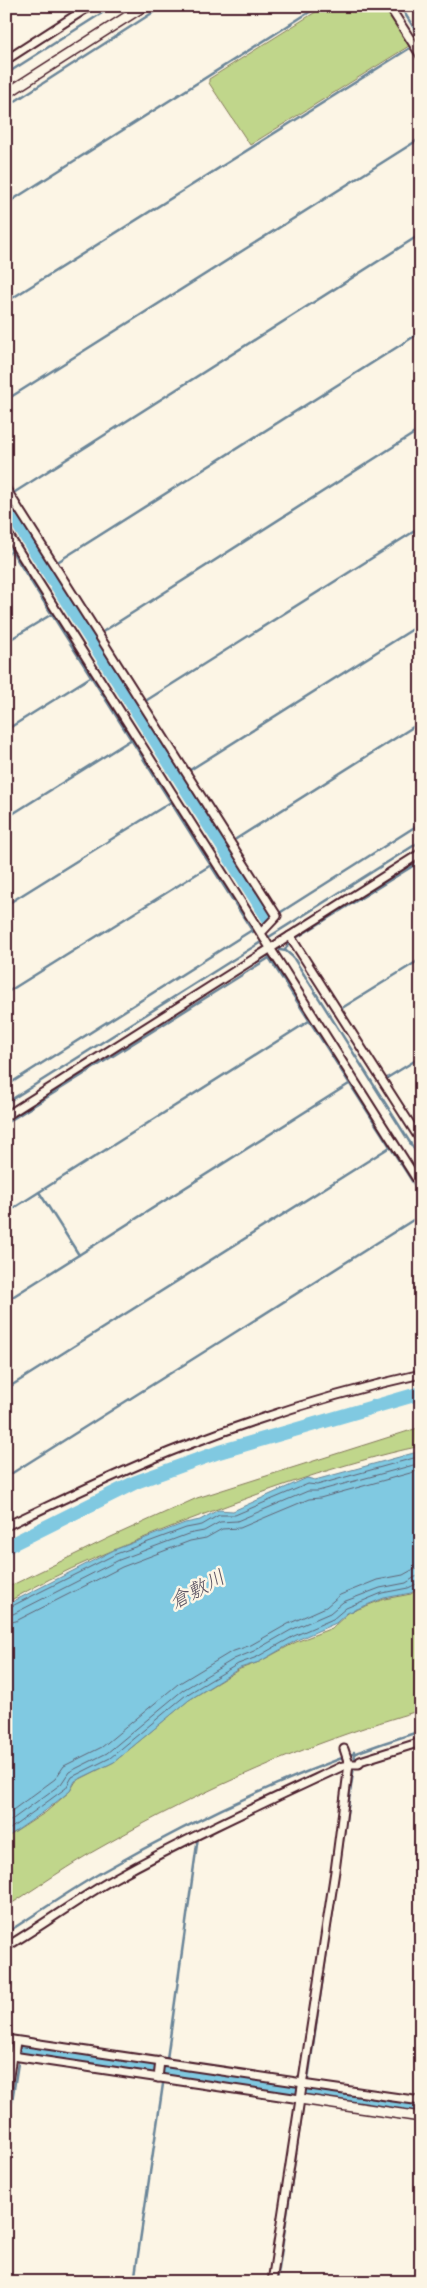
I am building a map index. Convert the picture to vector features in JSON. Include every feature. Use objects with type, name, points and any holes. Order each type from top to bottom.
[{"type":"street","points":[[6,60],[90,6]]},
{"type":"street","points":[[6,94],[144,6]]},
{"type":"street","points":[[389,6],[421,56]]},
{"type":"street","points":[[6,489],[276,916],[265,940]]},
{"type":"street","points":[[6,531],[421,1186]]},
{"type":"street","points":[[6,1116],[265,940],[290,936],[421,853]]},
{"type":"street","points":[[290,936],[421,1141]]},
{"type":"street","points":[[6,1526],[79,1491],[181,1447],[263,1417],[421,1374]]},
{"type":"street","points":[[6,1947],[113,1879],[253,1808],[343,1766],[349,1760],[421,1742]]},
{"type":"street","points":[[272,2282],[303,2088],[335,1871],[349,1760]]},
{"type":"street","points":[[6,2040],[13,2050],[6,2096]]},
{"type":"street","points":[[13,2050],[158,2075],[421,2101]]},
{"type":"street","points":[[13,2050],[160,2063],[303,2088],[421,2117]]},
{"type":"street","points":[[158,2075],[160,2063]]},
{"type":"green space","points":[[325,6],[384,6],[409,46],[250,145],[209,83],[209,79]]},
{"type":"green space","points":[[421,1427],[421,1446],[331,1470],[215,1510],[94,1558],[6,1603],[6,1588],[197,1498]]},
{"type":"green space","points":[[421,1587],[421,1710],[298,1752],[218,1786],[91,1853],[6,1907],[6,1838],[46,1812],[70,1791],[76,1781],[114,1762],[189,1700],[240,1669],[259,1662],[296,1642],[332,1628],[348,1613],[384,1599],[411,1594]]},
{"type":"water","name":"倉敷川","points":[[421,1451],[421,1586],[411,1593],[384,1598],[347,1613],[336,1623],[297,1640],[259,1662],[240,1668],[189,1700],[114,1762],[75,1781],[70,1791],[6,1838],[6,1605],[114,1550],[185,1523],[200,1520],[218,1510],[233,1511],[307,1478],[315,1480]]},
{"type":"waterway","points":[[6,74],[113,6]]},
{"type":"waterway","points":[[6,107],[163,6]]},
{"type":"waterway","points":[[6,204],[319,6]]},
{"type":"waterway","points":[[400,6],[421,39]]},
{"type":"waterway","points":[[413,6],[421,19]]},
{"type":"waterway","points":[[6,302],[410,48]]},
{"type":"waterway","points":[[6,400],[421,138]]},
{"type":"waterway","points":[[15,492],[421,234]]},
{"type":"waterway","points":[[59,561],[421,332]]},
{"type":"waterway","points":[[104,631],[421,429]]},
{"type":"waterway","points":[[6,505],[269,919]]},
{"type":"waterway","points":[[147,700],[421,527]]},
{"type":"waterway","points":[[6,542],[253,932]]},
{"type":"waterway","points":[[6,555],[12,551]]},
{"type":"waterway","points":[[6,642],[52,614]]},
{"type":"waterway","points":[[190,770],[421,624]]},
{"type":"waterway","points":[[6,730],[92,676]]},
{"type":"waterway","points":[[236,839],[421,722]]},
{"type":"waterway","points":[[6,818],[132,739]]},
{"type":"waterway","points":[[179,778],[183,775]]},
{"type":"waterway","points":[[6,905],[171,802]]},
{"type":"waterway","points":[[281,912],[421,823]]},
{"type":"waterway","points":[[6,1103],[421,841]]},
{"type":"waterway","points":[[296,938],[421,861]]},
{"type":"waterway","points":[[6,993],[211,865]]},
{"type":"waterway","points":[[6,1086],[252,930]]},
{"type":"waterway","points":[[285,950],[289,943]]},
{"type":"waterway","points":[[280,950],[286,951],[293,957],[421,1160]]},
{"type":"waterway","points":[[268,956],[421,1195]]},
{"type":"waterway","points":[[6,1123],[269,958]]},
{"type":"waterway","points":[[342,1008],[421,959]]},
{"type":"waterway","points":[[6,1213],[309,1021]]},
{"type":"waterway","points":[[387,1078],[421,1057]]},
{"type":"waterway","points":[[6,1301],[349,1084]]},
{"type":"waterway","points":[[6,1389],[390,1147]]},
{"type":"waterway","points":[[39,1192],[79,1255]]},
{"type":"waterway","points":[[6,1477],[421,1215]]},
{"type":"waterway","points":[[6,1547],[136,1482],[219,1452],[421,1393]]},
{"type":"waterway","points":[[6,1933],[102,1872],[218,1811],[298,1775],[380,1744],[421,1731]]},
{"type":"waterway","points":[[306,2093],[355,1759],[354,1752]]},
{"type":"waterway","points":[[167,2059],[198,1837]]},
{"type":"waterway","points":[[6,2045],[421,2107]]},
{"type":"waterway","points":[[6,2139],[18,2063]]},
{"type":"waterway","points":[[165,2066],[165,2072]]},
{"type":"waterway","points":[[134,2282],[163,2084]]},
{"type":"waterway","points":[[277,2282],[303,2105]]}]
